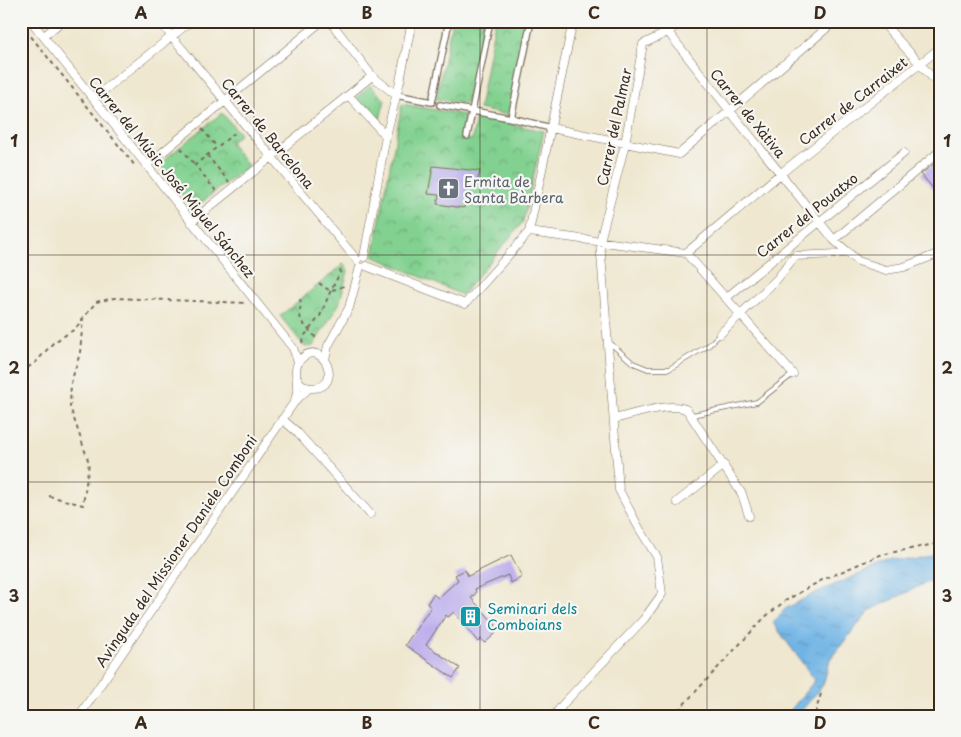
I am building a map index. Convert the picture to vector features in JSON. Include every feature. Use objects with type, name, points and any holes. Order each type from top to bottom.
[{"type":"street","name":"Carrer del Músic José Miguel Sánchez","points":[[31,21],[293,348],[298,362]]},
{"type":"street","points":[[44,36],[62,21]]},
{"type":"street","name":"Carrer de Barcelona","points":[[159,21],[271,158],[362,262]]},
{"type":"street","points":[[94,98],[191,21]]},
{"type":"street","points":[[147,165],[322,21]]},
{"type":"street","points":[[330,21],[372,76],[396,95],[432,102],[449,21]]},
{"type":"street","points":[[297,378],[309,388],[320,387],[328,380],[329,369],[325,360],[328,346],[349,308],[362,262],[386,136],[412,21]]},
{"type":"street","points":[[467,136],[490,21]]},
{"type":"street","points":[[511,118],[532,21]]},
{"type":"street","points":[[362,262],[465,304],[529,232],[573,21]]},
{"type":"street","name":"Carrer de Xàtiva","points":[[657,21],[668,32],[834,240],[858,261],[886,270],[904,267],[940,253]]},
{"type":"street","points":[[668,32],[682,21]]},
{"type":"street","points":[[440,105],[511,118],[624,144],[679,154],[835,21]]},
{"type":"street","points":[[881,21],[940,86]]},
{"type":"street","name":"Carrer del Palmar","points":[[554,716],[564,703],[644,619],[662,594],[657,557],[638,528],[619,490],[600,241],[624,144],[644,44],[668,32]]},
{"type":"street","name":"Carrer de Carraixet","points":[[686,253],[780,174],[940,48]]},
{"type":"street","points":[[191,222],[372,76]]},
{"type":"street","points":[[349,96],[386,136]]},
{"type":"street","points":[[834,240],[940,151]]},
{"type":"street","name":"Carrer del Pouatxo","points":[[726,298],[904,153]]},
{"type":"street","points":[[529,232],[686,253],[793,374]]},
{"type":"street","points":[[720,334],[777,279],[795,256],[848,252]]},
{"type":"street","points":[[316,355],[328,346]]},
{"type":"street","name":"Carrer del Músic José Miguel Sánchez","points":[[293,348],[306,355]]},
{"type":"street","points":[[295,401],[298,388],[296,372],[298,362],[306,355],[316,355],[325,360]]},
{"type":"street","name":"Avinguda del Missioner Daniele Comboni","points":[[79,716],[282,419],[295,401],[309,388]]},
{"type":"street","points":[[614,419],[662,408],[682,407],[691,416],[742,494],[749,516]]},
{"type":"street","points":[[282,419],[296,431],[370,514]]},
{"type":"street","points":[[677,502],[724,465]]},
{"type":"lane","points":[[608,342],[634,363],[648,369],[669,369],[709,346],[720,334]]},
{"type":"lane","points":[[691,416],[757,402],[793,374]]},
{"type":"path","points":[[202,129],[217,148]]},
{"type":"path","points":[[195,165],[237,131]]},
{"type":"path","points":[[180,147],[216,192]]},
{"type":"path","points":[[207,155],[229,182]]},
{"type":"path","points":[[302,343],[320,316],[340,273],[341,265]]},
{"type":"path","points":[[319,283],[330,291]]},
{"type":"path","points":[[330,291],[344,286]]},
{"type":"path","points":[[21,372],[36,362],[54,343],[75,329],[96,302],[114,298],[246,303],[259,306]]},
{"type":"path","points":[[300,299],[300,317],[304,325],[317,340]]},
{"type":"path","points":[[49,496],[83,505],[89,464],[70,407],[71,383],[80,353],[83,318]]},
{"type":"path","points":[[673,716],[765,617],[785,601],[820,582],[880,555],[940,543]]},
{"type":"path","points":[[821,694],[816,710],[819,716],[835,716]]},
{"type":"green space","points":[[452,21],[484,21],[466,104],[436,99]]},
{"type":"green space","points":[[495,21],[526,21],[508,115],[479,109]]},
{"type":"green space","points":[[370,85],[385,100],[380,119],[373,118],[356,98]]},
{"type":"green space","points":[[402,104],[465,115],[462,139],[472,140],[476,117],[544,131],[523,222],[462,295],[373,256]]},
{"type":"green space","points":[[222,113],[240,134],[230,143],[248,166],[193,209],[159,164]]},
{"type":"green space","points":[[344,264],[348,271],[339,304],[313,346],[305,347],[280,316]]},
{"type":"water","points":[[940,551],[940,580],[934,579],[869,611],[830,659],[823,685],[797,716],[786,716],[815,680],[773,623],[785,609],[813,594],[890,561]]},
{"type":"building","points":[[940,159],[940,197],[921,174]]},
{"type":"building","name":"Ermita de Santa Bàrbera","points":[[433,166],[480,171],[477,182],[469,183],[464,208],[437,204],[439,195],[428,194]]},
{"type":"building","name":"Seminari dels Comboians","points":[[511,555],[522,577],[511,583],[508,575],[475,589],[476,593],[471,598],[496,625],[492,628],[496,633],[485,643],[481,639],[478,642],[454,612],[448,617],[446,615],[426,645],[460,668],[453,678],[405,645],[431,607],[427,604],[433,594],[438,598],[458,580],[455,575],[465,570],[468,576]]},
{"type":"place","name":"Ermita de Santa Bàrbera","points":[[448,189]]},
{"type":"place","name":"Seminari dels Comboians","points":[[471,616]]}]
